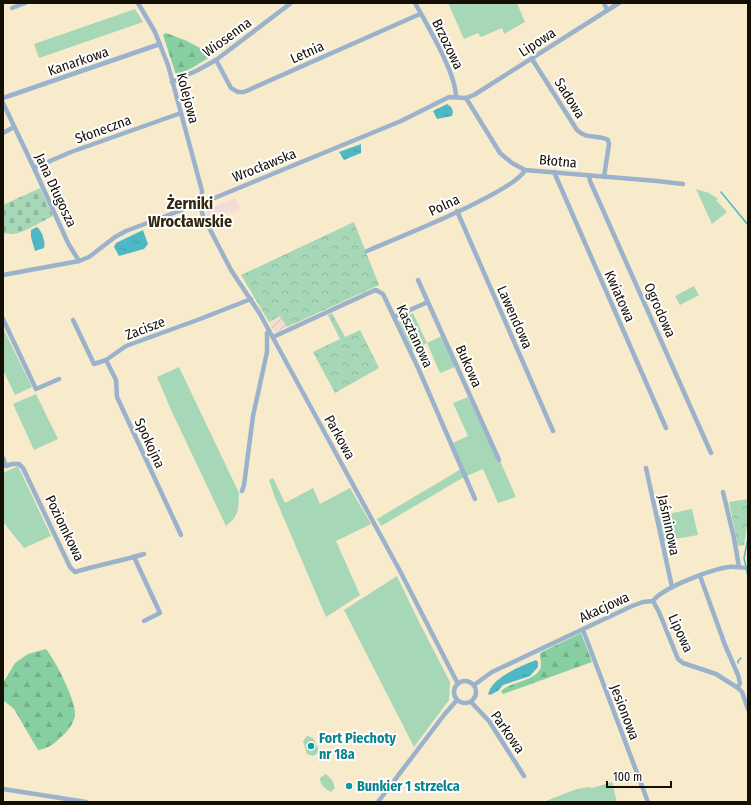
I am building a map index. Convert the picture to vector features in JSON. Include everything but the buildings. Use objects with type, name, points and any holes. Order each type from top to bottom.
[{"type":"street","points":[[12,8],[25,3]]},
{"type":"street","name":"Kolejowa","points":[[138,3],[160,44],[172,82],[202,191],[201,203]]},
{"type":"street","name":"Wiosenna","points":[[172,82],[216,60],[291,3]]},
{"type":"street","name":"Brzozowa","points":[[414,3],[448,70],[455,86],[456,96]]},
{"type":"street","points":[[604,3],[607,10]]},
{"type":"street","name":"Lipowa","points":[[466,98],[532,59],[619,3]]},
{"type":"street","name":"Letnia","points":[[216,60],[231,88],[238,92],[244,92],[420,14]]},
{"type":"street","name":"Kanarkowa","points":[[3,98],[160,44]]},
{"type":"street","name":"Sadowa","points":[[532,59],[577,130],[581,134],[593,138],[605,138],[608,140],[609,144],[604,177]]},
{"type":"street","points":[[456,96],[466,98]]},
{"type":"street","name":"Wrocławska","points":[[3,275],[79,261],[89,257],[115,237],[126,231],[201,203],[397,123],[449,97],[456,96]]},
{"type":"street","name":"Błotna","points":[[466,98],[500,153],[512,163],[525,170],[684,184]]},
{"type":"street","name":"Jana Długosza","points":[[3,104],[68,243],[79,261]]},
{"type":"street","name":"Słoneczna","points":[[34,168],[70,152],[181,113]]},
{"type":"street","points":[[3,133],[14,127]]},
{"type":"street","name":"Polna","points":[[367,250],[457,211],[510,184],[523,174],[525,170]]},
{"type":"street","name":"Kwiatowa","points":[[554,172],[666,428]]},
{"type":"street","name":"Ogrodowa","points":[[589,175],[590,181],[711,453]]},
{"type":"street","name":"Parkowa","points":[[201,203],[201,213],[231,270],[251,299],[273,337],[400,571],[458,684]]},
{"type":"street","name":"Lawendowa","points":[[457,211],[554,431]]},
{"type":"street","name":"Bukowa","points":[[418,280],[499,460]]},
{"type":"street","name":"Kasztanowa","points":[[273,337],[376,290],[383,294],[419,370],[475,499]]},
{"type":"street","name":"Zacisze","points":[[106,360],[126,346],[251,299]]},
{"type":"street","points":[[394,318],[428,302]]},
{"type":"street","points":[[3,319],[36,388],[59,379]]},
{"type":"street","points":[[73,320],[94,364],[106,360]]},
{"type":"street","points":[[242,491],[253,416],[267,352],[267,333],[269,331]]},
{"type":"street","name":"Spokojna","points":[[106,360],[116,380],[117,397],[181,535]]},
{"type":"street","name":"Poziomkowa","points":[[3,458],[6,466],[19,464],[24,468],[72,570],[75,572],[144,554]]},
{"type":"street","name":"Jaśminowa","points":[[646,468],[672,587]]},
{"type":"street","points":[[723,492],[734,538],[745,567]]},
{"type":"street","points":[[134,557],[160,614],[144,621]]},
{"type":"street","name":"Akacjowa","points":[[474,685],[486,675],[632,606],[643,602],[653,601],[661,593],[672,587],[720,568],[730,566],[745,567]]},
{"type":"street","points":[[700,576],[738,675],[740,683],[738,688],[742,692],[748,709]]},
{"type":"street","name":"Lipowa","points":[[653,601],[680,661],[710,671],[738,688]]},
{"type":"street","name":"Jesionowa","points":[[583,630],[648,802]]},
{"type":"street","points":[[465,681],[474,685],[476,688],[476,695],[471,702],[465,704],[457,700],[454,693],[458,684],[465,681]]},
{"type":"street","points":[[378,802],[457,700]]},
{"type":"street","name":"Parkowa","points":[[471,702],[490,721],[524,776]]},
{"type":"street","points":[[3,789],[86,802]]},
{"type":"shaded area","points":[[235,198],[240,210],[231,213],[230,211],[209,219],[207,213],[208,209]]},
{"type":"shaded area","points":[[280,316],[287,327],[275,333],[269,322]]},
{"type":"green space","points":[[448,3],[517,3],[525,22],[504,34],[502,28],[481,37],[478,33],[464,39]]},
{"type":"green space","points":[[135,9],[143,22],[39,58],[34,44]]},
{"type":"green space","points":[[166,33],[187,41],[213,55],[192,68],[176,75],[163,35]]},
{"type":"green space","points":[[40,188],[53,216],[17,233],[3,234],[3,205]]},
{"type":"green space","points":[[696,189],[709,193],[718,199],[716,200],[727,212],[712,224]]},
{"type":"green space","points":[[354,222],[379,285],[287,327],[280,316],[269,322],[241,275]]},
{"type":"green space","points":[[694,286],[699,295],[680,305],[675,296]]},
{"type":"green space","points":[[332,313],[345,337],[360,330],[379,368],[335,393],[313,352],[340,339],[328,315]]},
{"type":"green space","points":[[413,313],[427,343],[412,350],[399,322],[401,318]]},
{"type":"green space","points":[[3,328],[32,387],[15,395],[3,370]]},
{"type":"green space","points":[[442,336],[455,367],[440,373],[427,343]]},
{"type":"green space","points":[[179,367],[239,493],[236,515],[226,526],[157,377]]},
{"type":"green space","points":[[36,394],[58,439],[34,450],[13,404]]},
{"type":"green space","points":[[468,397],[516,497],[498,503],[483,469],[467,476],[453,443],[468,436],[453,403]]},
{"type":"green space","points":[[18,466],[51,536],[24,548],[3,522],[3,473]]},
{"type":"green space","points":[[461,469],[464,477],[381,526],[377,519]]},
{"type":"green space","points":[[273,478],[285,503],[313,488],[320,504],[350,488],[371,524],[336,541],[360,595],[326,617],[274,495],[269,480]]},
{"type":"green space","points":[[748,499],[748,519],[744,545],[738,546],[729,502]]},
{"type":"green space","points":[[692,509],[698,535],[663,541],[658,516]]},
{"type":"green space","points":[[397,576],[450,682],[449,700],[414,747],[344,610]]},
{"type":"green space","points":[[581,633],[592,662],[503,694],[501,691],[505,688],[528,679],[537,673],[541,666],[540,653]]},
{"type":"green space","points":[[46,649],[60,671],[73,701],[75,716],[70,728],[58,740],[48,747],[38,750],[14,709],[3,700],[3,683],[15,663],[28,654]]},
{"type":"green space","points":[[307,736],[313,738],[318,748],[318,753],[313,756],[307,754],[303,741]]},
{"type":"green space","points":[[326,774],[332,780],[335,788],[331,792],[323,786],[320,780],[320,778]]},
{"type":"green space","points":[[612,782],[617,802],[543,802],[577,789],[588,787],[592,788]]},
{"type":"water","points":[[447,104],[452,109],[452,116],[437,119],[433,111]]},
{"type":"water","points":[[361,144],[361,153],[344,160],[339,152]]},
{"type":"water","points":[[37,227],[44,240],[44,248],[35,251],[31,237],[31,230]]},
{"type":"water","points":[[143,230],[148,244],[144,249],[119,256],[114,247],[116,243]]},
{"type":"water","points":[[536,660],[538,662],[538,667],[530,676],[503,685],[498,691],[490,695],[488,694],[491,687],[500,678]]},
{"type":"waterway","points":[[721,192],[748,225]]},
{"type":"waterway","points":[[748,538],[744,558],[748,576]]},
{"type":"waterway","points":[[738,663],[741,658]]},
{"type":"place","name":"Fort Piechoty nr 18a","points":[[311,746]]},
{"type":"place","name":"Bunkier 1 strzelca","points":[[349,786]]},
{"type":"district","name":"Żerniki Wrocławskie","points":[[190,212]]}]
